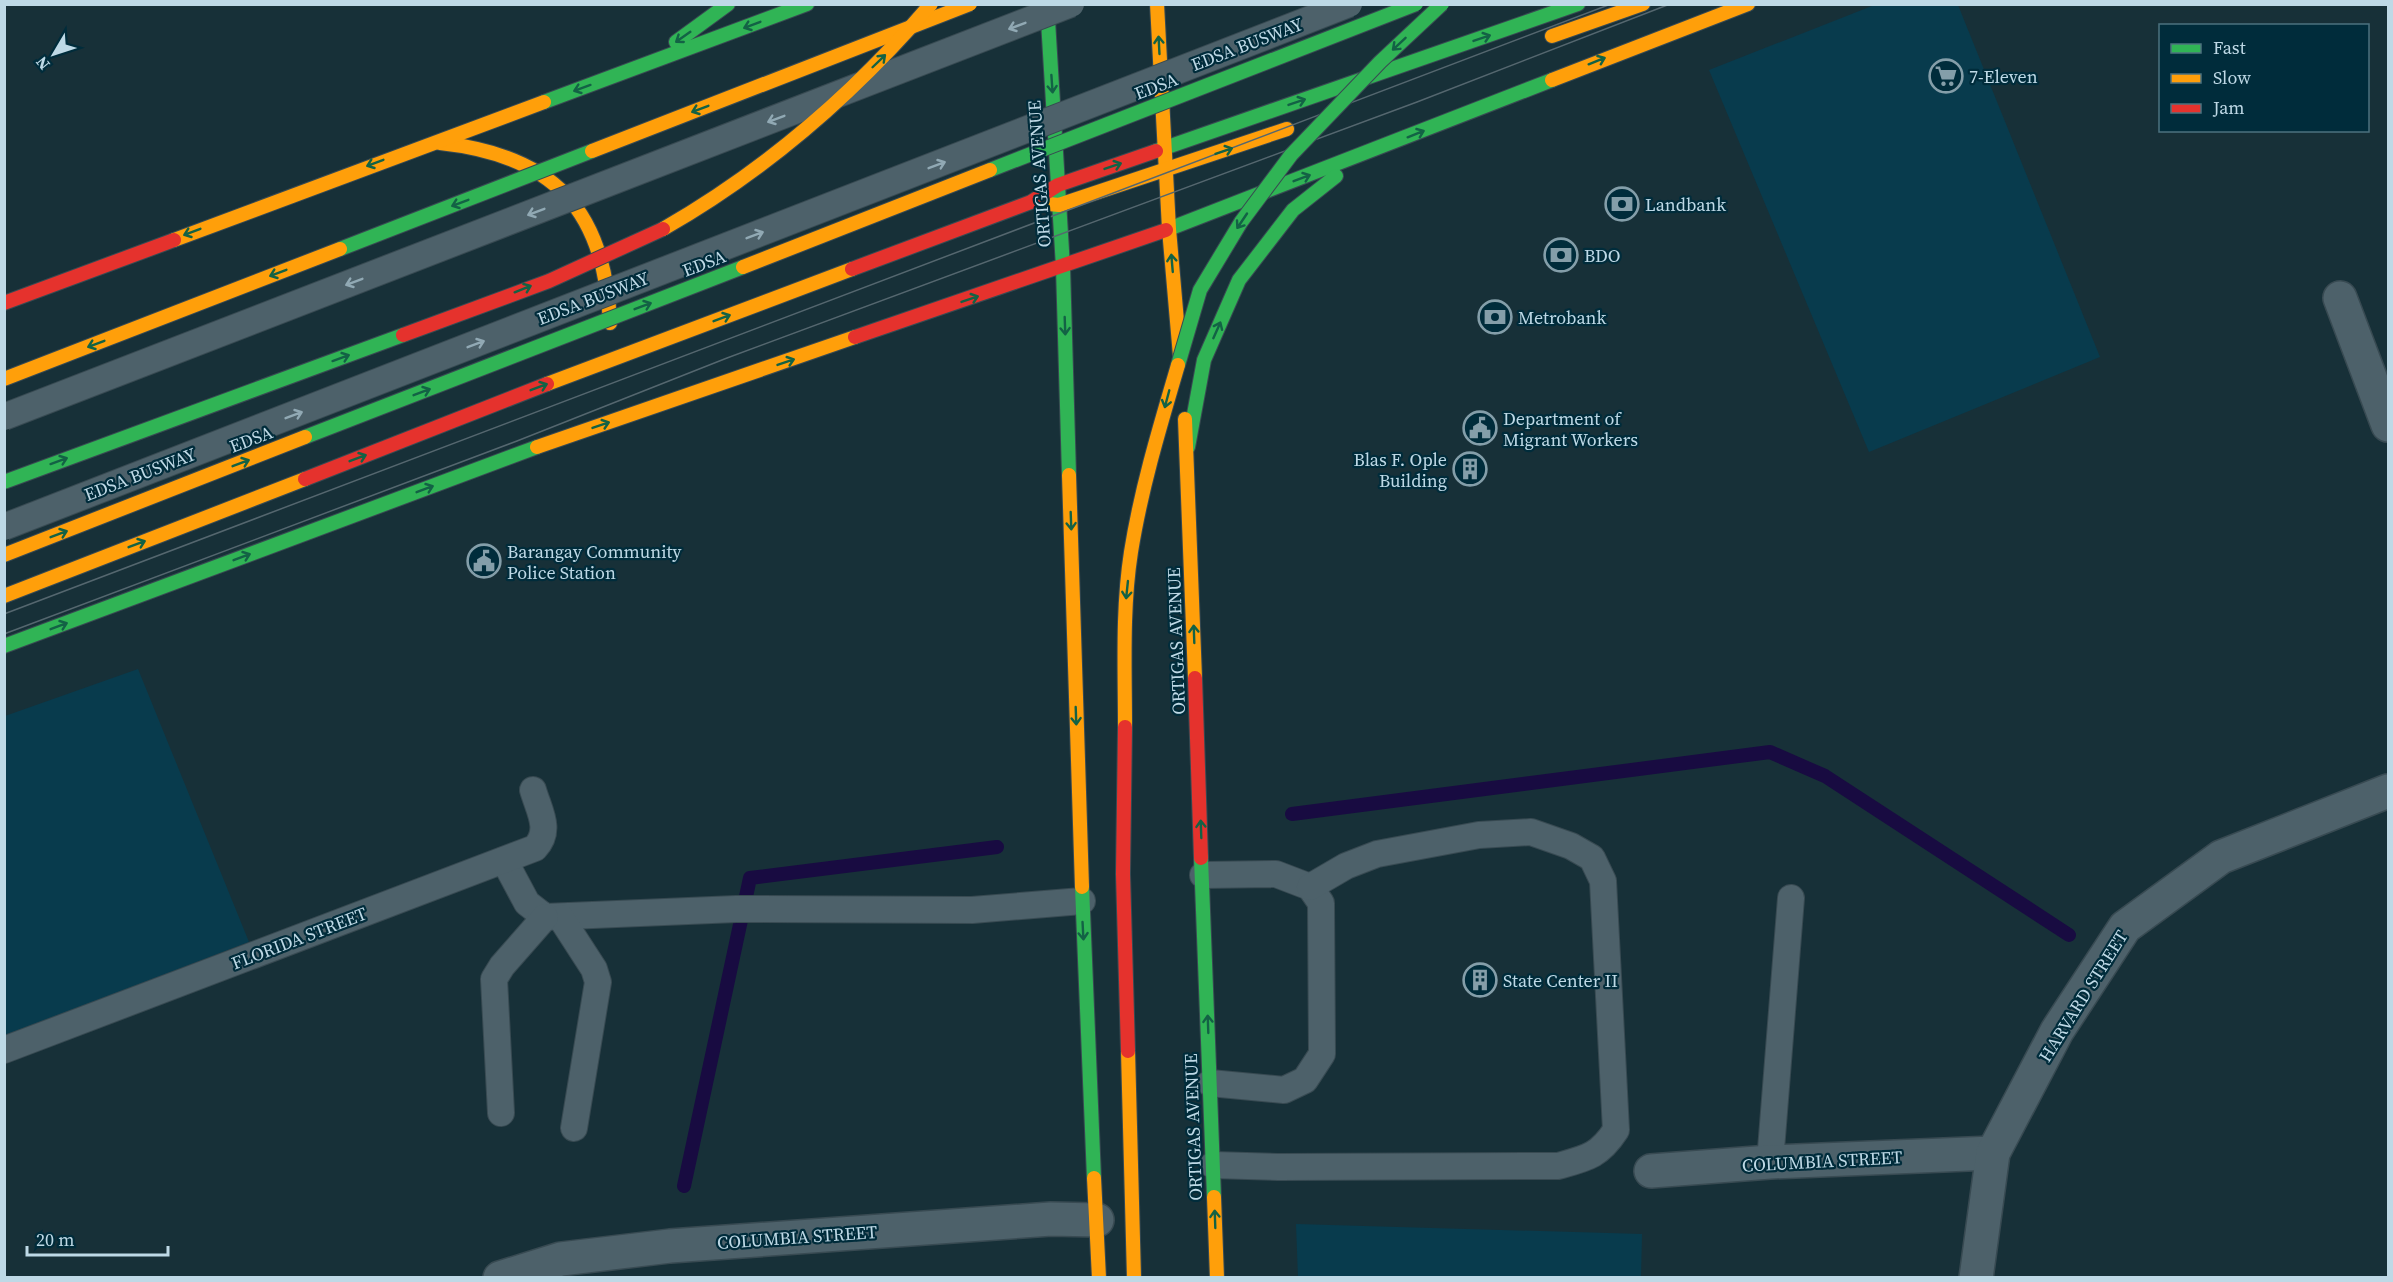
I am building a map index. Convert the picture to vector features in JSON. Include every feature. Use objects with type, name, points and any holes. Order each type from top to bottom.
[{"type":"main road","points":[[637,69],[728,4]]},
{"type":"main road","points":[[4,303],[807,4]]},
{"type":"main road","points":[[4,482],[481,306],[613,253],[658,232],[722,193],[798,134],[889,51],[931,4]]},
{"type":"main road","points":[[4,379],[970,4]]},
{"type":"main road","name":"ORTIGAS AVENUE","points":[[1047,4],[1063,267],[1082,901],[1099,1278]]},
{"type":"main road","name":"ORTIGAS AVENUE","points":[[1157,4],[1168,169],[1169,229],[1188,447],[1217,1278]]},
{"type":"main road","name":"EDSA","points":[[4,555],[1416,4]]},
{"type":"main road","points":[[1134,1278],[1123,874],[1126,596],[1131,552],[1154,446],[1200,290],[1241,222],[1307,138],[1380,62],[1442,4]]},
{"type":"main road","points":[[4,596],[603,362],[1031,202],[1058,185],[1578,4]]},
{"type":"main road","points":[[1543,40],[1643,4]]},
{"type":"main road","points":[[4,646],[526,451],[1169,229],[1749,4]]},
{"type":"main road","points":[[1031,202],[1059,206],[1365,102]]},
{"type":"main road","points":[[429,143],[467,143],[504,152],[537,169],[566,194],[589,224],[604,258],[612,296],[609,338],[603,362]]},
{"type":"main road","points":[[1188,447],[1204,360],[1239,279],[1293,210],[1361,155]]},
{"type":"street","points":[[2340,298],[2388,425]]},
{"type":"street","name":"HARVARD STREET","points":[[1976,1278],[1993,1153],[2057,1031],[2125,927],[2221,857],[2388,790]]},
{"type":"street","name":"COLUMBIA STREET","points":[[1651,1171],[1770,1162],[1993,1153]]},
{"type":"street","name":"COLUMBIA STREET","points":[[500,1278],[561,1259],[670,1246],[1051,1219],[1097,1220]]},
{"type":"lane","points":[[4,417],[1071,4]]},
{"type":"lane","name":"EDSA BUSWAY","points":[[4,527],[1349,4]]},
{"type":"lane","name":"FLORIDA STREET","points":[[4,1050],[535,848],[544,839],[545,830],[533,790]]},
{"type":"lane","points":[[1213,1164],[1278,1167],[1558,1166],[1591,1157],[1605,1147],[1616,1130],[1603,881],[1592,858],[1571,846],[1532,832],[1479,835],[1377,854],[1346,866],[1310,887]]},
{"type":"lane","points":[[504,860],[527,903],[553,917],[594,969],[598,982],[574,1128]]},
{"type":"lane","points":[[1203,875],[1276,874],[1310,887],[1321,903],[1323,1054],[1305,1080],[1284,1090],[1210,1083]]},
{"type":"lane","points":[[1770,1162],[1791,898]]},
{"type":"lane","points":[[501,1113],[494,979],[553,917],[736,909],[972,910],[1082,901]]},
{"type":"shaded area","points":[[1877,4],[1958,5],[2100,357],[1869,452],[1709,70]]},
{"type":"shaded area","points":[[138,669],[249,942],[5,1036],[5,716]]},
{"type":"shaded area","points":[[1296,1224],[1642,1234],[1641,1277],[1298,1277]]},
{"type":"waterway","points":[[1292,814],[1770,752],[1825,776],[2069,935]]},
{"type":"waterway","points":[[684,1186],[750,878],[997,847]]},
{"type":"tram line","points":[[4,614],[1611,4]]},
{"type":"tram line","points":[[4,634],[517,441],[727,358],[1417,102],[1670,4]]},
{"type":"traffic: fast","points":[[676,42],[728,4]]},
{"type":"traffic: fast","points":[[544,102],[807,4]]},
{"type":"traffic: fast","points":[[1047,4],[1063,267],[1069,475]]},
{"type":"traffic: fast","points":[[990,170],[1416,4]]},
{"type":"traffic: fast","points":[[1178,365],[1200,290],[1241,222],[1291,155],[1380,62],[1442,4]]},
{"type":"traffic: fast","points":[[1156,151],[1578,4]]},
{"type":"traffic: fast","points":[[1166,230],[1552,80]]},
{"type":"traffic: fast","points":[[340,249],[592,151]]},
{"type":"traffic: fast","points":[[1188,447],[1204,360],[1239,280],[1293,210],[1336,176]]},
{"type":"traffic: fast","points":[[305,437],[743,267]]},
{"type":"traffic: fast","points":[[4,482],[403,335]]},
{"type":"traffic: fast","points":[[4,646],[537,447]]},
{"type":"traffic: fast","points":[[1201,858],[1214,1197]]},
{"type":"traffic: fast","points":[[1082,887],[1094,1178]]},
{"type":"traffic: slow","points":[[663,229],[738,182],[807,128],[871,69],[931,4]]},
{"type":"traffic: slow","points":[[592,151],[970,4]]},
{"type":"traffic: slow","points":[[1157,4],[1169,229],[1180,356]]},
{"type":"traffic: slow","points":[[1552,36],[1643,4]]},
{"type":"traffic: slow","points":[[1552,80],[1748,4]]},
{"type":"traffic: slow","points":[[174,240],[544,102]]},
{"type":"traffic: slow","points":[[1039,203],[1059,205],[1287,129]]},
{"type":"traffic: slow","points":[[440,143],[480,150],[514,160],[542,175],[565,195],[584,219],[597,248],[606,283],[610,323]]},
{"type":"traffic: slow","points":[[743,267],[990,170]]},
{"type":"traffic: slow","points":[[4,379],[340,249]]},
{"type":"traffic: slow","points":[[547,384],[852,269]]},
{"type":"traffic: slow","points":[[537,447],[855,337]]},
{"type":"traffic: slow","points":[[1125,727],[1125,618],[1131,552],[1146,481],[1178,365]]},
{"type":"traffic: slow","points":[[1185,419],[1195,678]]},
{"type":"traffic: slow","points":[[4,555],[305,437]]},
{"type":"traffic: slow","points":[[1069,475],[1082,887]]},
{"type":"traffic: slow","points":[[4,596],[305,479]]},
{"type":"traffic: slow","points":[[1128,1051],[1134,1278]]},
{"type":"traffic: slow","points":[[1094,1178],[1099,1278]]},
{"type":"traffic: slow","points":[[1214,1197],[1217,1278]]},
{"type":"traffic: jam","points":[[852,269],[1031,202],[1058,185],[1156,151]]},
{"type":"traffic: jam","points":[[403,335],[549,281],[663,229]]},
{"type":"traffic: jam","points":[[855,337],[1166,230]]},
{"type":"traffic: jam","points":[[4,303],[174,240]]},
{"type":"traffic: jam","points":[[305,479],[547,384]]},
{"type":"traffic: jam","points":[[1195,678],[1201,858]]},
{"type":"traffic: jam","points":[[1125,727],[1123,874],[1128,1051]]},
{"type":"place","name":"7-Eleven","points":[[1946,76]]},
{"type":"place","name":"Landbank","points":[[1622,204]]},
{"type":"place","name":"BDO","points":[[1561,255]]},
{"type":"place","name":"Metrobank","points":[[1495,317]]},
{"type":"place","name":"Department of Migrant Workers","points":[[1480,428]]},
{"type":"place","name":"Blas F. Ople Building","points":[[1470,469]]},
{"type":"place","name":"Barangay Community Police Station","points":[[484,561]]},
{"type":"place","name":"State Center II","points":[[1480,980]]}]
